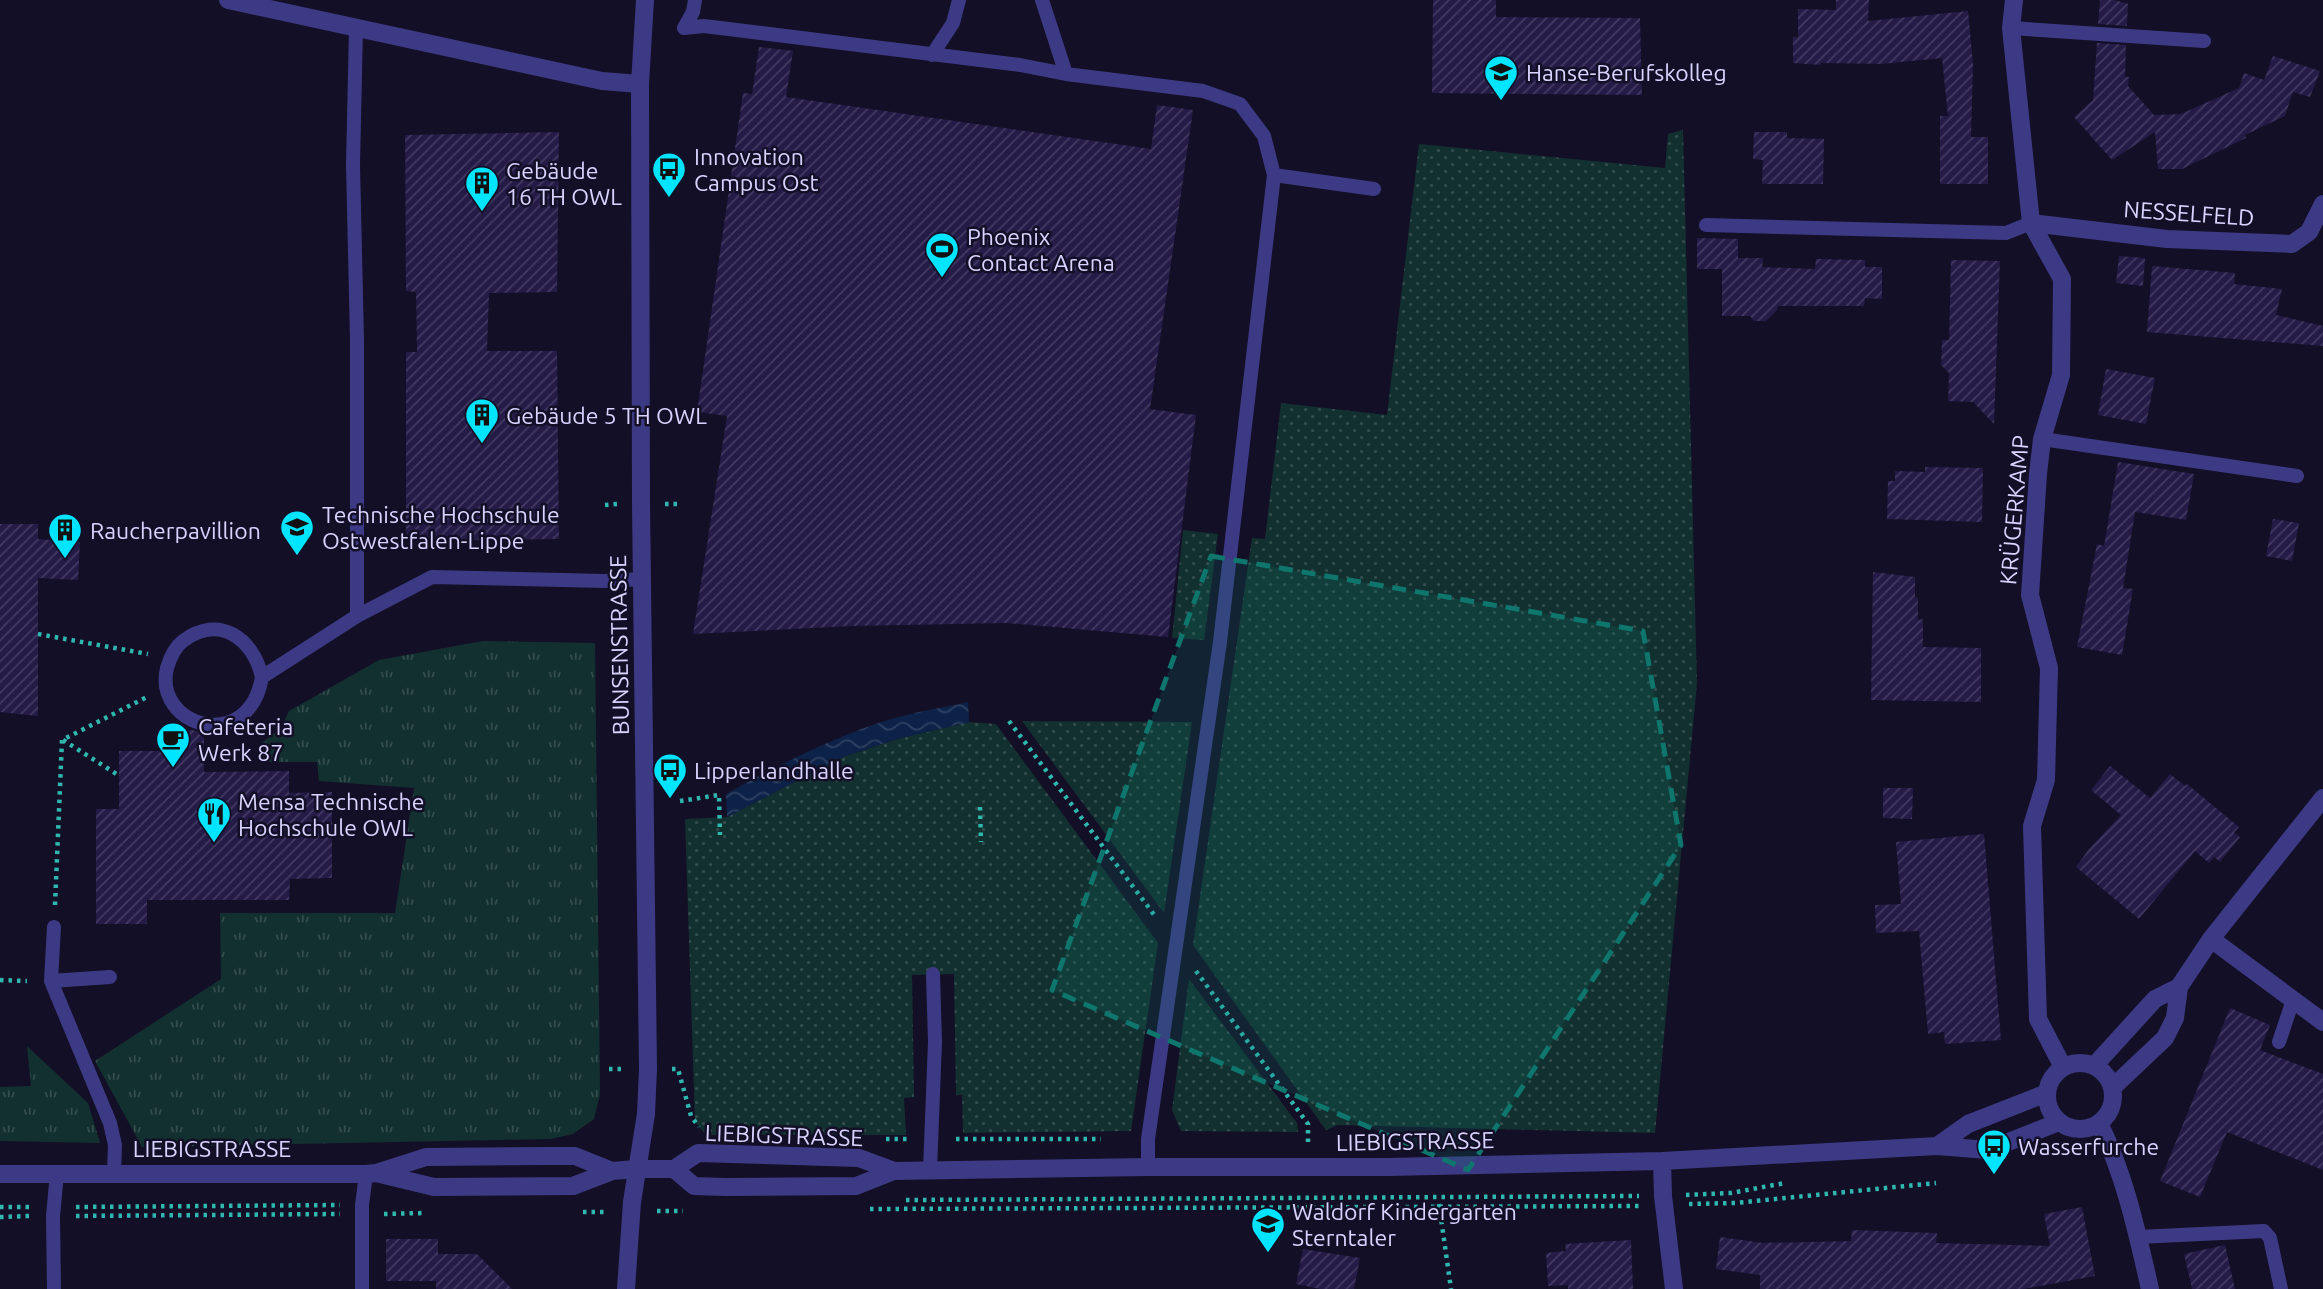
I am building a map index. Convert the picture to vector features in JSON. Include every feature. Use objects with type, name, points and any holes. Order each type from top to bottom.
[{"type":"street","points":[[228,0],[602,81],[640,84]]},
{"type":"street","name":"BUNSENSTRASSE","points":[[626,1289],[636,1169],[646,1114],[648,1069],[640,84],[645,0]]},
{"type":"street","name":"KRÜGERKAMP","points":[[2014,0],[2011,28],[2031,223],[2062,279],[2062,375],[2042,439],[2030,595],[2049,668],[2046,780],[2032,826],[2038,1019],[2063,1068]]},
{"type":"street","name":"NESSELFELD","points":[[2031,223],[2167,239],[2292,244],[2309,232],[2323,204]]},
{"type":"street","points":[[2112,1088],[2165,1038],[2175,1018],[2179,987],[2211,939],[2323,798]]},
{"type":"street","points":[[2211,939],[2323,1022]]},
{"type":"street","points":[[2094,1066],[2155,999],[2179,987]]},
{"type":"street","points":[[2059,1122],[2048,1104],[2049,1083],[2063,1068],[2084,1063],[2094,1066],[2108,1079],[2112,1088],[2111,1108],[2099,1123],[2109,1143],[2138,1237],[2150,1289]]},
{"type":"street","points":[[1937,1146],[1968,1124],[2047,1093]]},
{"type":"street","name":"LIEBIGSTRASSE","points":[[674,1169],[694,1186],[856,1186],[894,1171],[1148,1167],[1308,1168],[1662,1161],[1937,1146],[1988,1150],[2059,1122],[2079,1129],[2099,1123]]},
{"type":"street","name":"LIEBIGSTRASSE","points":[[0,1174],[371,1173],[434,1187],[573,1186],[612,1171],[674,1169],[698,1153],[859,1158],[894,1171]]},
{"type":"street","name":"LIEBIGSTRASSE","points":[[371,1173],[426,1157],[575,1156],[612,1171]]},
{"type":"street","points":[[1662,1161],[1664,1205],[1674,1289]]},
{"type":"lane","points":[[695,0],[693,12],[684,28],[704,26],[1020,65],[1066,74],[1202,91],[1240,104],[1264,136],[1274,175],[1220,642],[1148,1139],[1148,1167]]},
{"type":"lane","points":[[932,55],[953,23],[959,0]]},
{"type":"lane","points":[[1042,0],[1066,74]]},
{"type":"lane","points":[[356,27],[353,165],[357,340],[357,616]]},
{"type":"lane","points":[[2011,28],[2204,41]]},
{"type":"lane","points":[[1274,175],[1374,189]]},
{"type":"lane","points":[[1706,225],[2006,233],[2031,223]]},
{"type":"lane","points":[[2042,439],[2297,476]]},
{"type":"lane","points":[[262,677],[357,616],[432,577],[605,581],[643,579]]},
{"type":"lane","points":[[214,630],[232,633],[247,643],[258,659],[262,677],[252,706],[241,717],[226,724],[195,722],[182,713],[172,701],[166,687],[170,658],[181,643],[196,633],[214,630]]},
{"type":"lane","points":[[54,927],[51,981],[110,1123],[115,1145],[114,1172]]},
{"type":"lane","points":[[930,1170],[935,1042],[933,974]]},
{"type":"lane","points":[[51,981],[110,977]]},
{"type":"lane","points":[[2279,1042],[2293,1000]]},
{"type":"lane","points":[[54,1289],[53,1216],[57,1173]]},
{"type":"lane","points":[[362,1289],[362,1205],[371,1173]]},
{"type":"lane","points":[[2138,1237],[2264,1231],[2270,1238],[2281,1289]]},
{"type":"path","points":[[38,634],[170,658]]},
{"type":"path","points":[[62,740],[166,687]]},
{"type":"path","points":[[62,740],[118,775]]},
{"type":"path","points":[[54,927],[62,740]]},
{"type":"path","points":[[680,802],[719,795],[720,835]]},
{"type":"path","points":[[980,807],[981,842]]},
{"type":"path","points":[[678,1069],[691,1116],[701,1131]]},
{"type":"path","points":[[1295,1138],[1308,1138]]},
{"type":"path","points":[[876,1139],[1148,1139]]},
{"type":"path","points":[[1438,1165],[1439,1206],[1451,1289]]},
{"type":"path","points":[[861,1209],[1664,1205],[1735,1203],[1936,1182]]},
{"type":"highlighted area","points":[[1211,556],[1643,631],[1681,845],[1468,1170],[1052,990]]},
{"type":"green space","points":[[1683,130],[1697,683],[1655,1133],[1338,1125],[1326,1130],[1193,945],[1252,538],[1265,539],[1281,403],[1387,415],[1419,144],[1665,168],[1668,134]]},
{"type":"green space","points":[[1183,530],[1218,534],[1204,640],[1172,638]]},
{"type":"green space","points":[[483,641],[595,643],[600,1094],[594,1119],[573,1134],[551,1139],[142,1147],[95,1061],[221,979],[220,913],[395,913],[414,788],[319,781],[317,762],[261,762],[259,745],[281,728],[289,711],[379,660]]},
{"type":"green space","points":[[1022,721],[1192,722],[1164,913]]},
{"type":"green space","points":[[969,722],[996,724],[1158,943],[1131,1131],[963,1133],[962,1095],[956,1095],[954,974],[912,975],[914,1097],[904,1098],[906,1135],[706,1135],[695,1122],[685,819],[727,817],[843,757],[897,739]]},
{"type":"green space","points":[[1189,979],[1297,1123],[1298,1132],[1181,1131],[1172,1110]]},
{"type":"green space","points":[[27,1046],[88,1103],[100,1143],[0,1141],[0,1087],[31,1086]]},
{"type":"water","points":[[968,702],[969,722],[897,739],[843,757],[727,817],[726,794],[806,753],[888,720]]},
{"type":"building","points":[[1433,0],[1496,0],[1496,17],[1640,18],[1642,95],[1432,93]]},
{"type":"building","points":[[1836,0],[1869,0],[1868,21],[1968,11],[1973,64],[1971,137],[1988,137],[1988,184],[1940,184],[1940,116],[1948,116],[1942,58],[1881,64],[1793,63],[1793,37],[1798,37],[1798,9],[1836,10]]},
{"type":"building","points":[[2100,0],[2115,0],[2128,4],[2127,26],[2098,24]]},
{"type":"building","points":[[2097,43],[2126,45],[2125,77],[2129,77],[2128,86],[2154,115],[2181,114],[2239,88],[2244,73],[2264,80],[2273,56],[2320,71],[2310,97],[2293,92],[2285,116],[2182,169],[2158,169],[2155,132],[2112,160],[2074,117],[2093,100]]},
{"type":"building","name":"Phoenix Contact Arena","points":[[759,47],[793,51],[786,97],[1151,149],[1157,105],[1193,110],[1150,409],[1196,415],[1168,637],[1006,623],[852,626],[693,634],[727,416],[697,412],[743,93],[752,94]]},
{"type":"building","points":[[559,132],[557,292],[489,293],[487,351],[557,351],[559,539],[406,541],[406,352],[417,352],[416,292],[406,291],[405,135]]},
{"type":"building","points":[[1754,132],[1787,132],[1787,138],[1824,139],[1823,184],[1762,184],[1763,160],[1753,159]]},
{"type":"building","points":[[1697,238],[1738,239],[1738,258],[1763,258],[1762,267],[1815,269],[1816,259],[1865,260],[1865,267],[1882,267],[1882,299],[1865,298],[1864,306],[1778,306],[1766,321],[1754,321],[1750,316],[1722,316],[1722,269],[1697,269]]},
{"type":"building","points":[[2119,256],[2145,258],[2143,286],[2116,283]]},
{"type":"building","points":[[1951,260],[2000,261],[1994,424],[1973,402],[1948,401],[1949,373],[1941,365],[1942,340],[1949,340]]},
{"type":"building","points":[[2152,266],[2235,273],[2234,284],[2282,289],[2276,315],[2323,326],[2323,346],[2147,332]]},
{"type":"building","points":[[2106,369],[2155,378],[2146,424],[2098,415]]},
{"type":"building","points":[[2118,462],[2194,474],[2186,520],[2135,512],[2123,588],[2133,589],[2122,655],[2077,647],[2097,544],[2104,546]]},
{"type":"building","points":[[1925,467],[1983,468],[1982,522],[1887,519],[1888,481],[1895,481],[1895,471],[1925,472]]},
{"type":"building","points":[[2273,519],[2299,523],[2292,561],[2266,556]]},
{"type":"building","points":[[0,524],[38,524],[38,539],[80,542],[78,580],[38,578],[38,716],[0,712]]},
{"type":"building","points":[[1873,572],[1915,577],[1918,620],[1923,619],[1923,647],[1981,648],[1981,702],[1871,700]]},
{"type":"building","name":"Mensa Technische Hochschule OWL","points":[[160,729],[204,733],[204,772],[289,771],[289,793],[332,792],[332,878],[290,879],[289,900],[147,900],[147,924],[96,924],[96,809],[119,809],[119,751],[161,751]]},
{"type":"building","points":[[2110,766],[2150,798],[2170,774],[2185,786],[2187,784],[2239,827],[2234,833],[2240,837],[2220,862],[2214,857],[2209,863],[2195,851],[2139,919],[2076,867],[2121,815],[2091,790]]},
{"type":"building","points":[[1883,788],[1913,788],[1912,819],[1883,818]]},
{"type":"building","points":[[1984,834],[2001,1040],[1945,1044],[1944,1032],[1928,1034],[1919,931],[1876,933],[1875,905],[1901,904],[1896,842]]},
{"type":"building","points":[[2230,1008],[2270,1025],[2260,1050],[2323,1074],[2323,1170],[2227,1132],[2200,1197],[2160,1181]]},
{"type":"building","points":[[2082,1207],[2095,1276],[2023,1289],[1760,1289],[1760,1275],[1716,1269],[1720,1237],[1763,1243],[1851,1241],[1852,1230],[1937,1233],[1936,1243],[2050,1246],[2044,1214]]},
{"type":"building","points":[[386,1239],[438,1239],[438,1254],[477,1254],[512,1289],[436,1289],[436,1281],[386,1281]]},
{"type":"building","points":[[1631,1240],[1633,1289],[1568,1289],[1568,1285],[1548,1286],[1546,1253],[1566,1251],[1565,1244]]},
{"type":"building","points":[[2225,1245],[2235,1289],[2192,1289],[2184,1254]]},
{"type":"building","name":"Waldorf Kindergarten Sterntaler","points":[[1303,1249],[1360,1258],[1354,1289],[1320,1289],[1296,1284]]},
{"type":"place","name":"Hanse-Berufskolleg","points":[[1501,102]]},
{"type":"place","name":"Innovation Campus Ost","points":[[669,199]]},
{"type":"place","name":"Gebäude 16 TH OWL","points":[[482,213]]},
{"type":"place","name":"Phoenix Contact Arena","points":[[942,279]]},
{"type":"place","name":"Gebäude 5 TH OWL","points":[[482,445]]},
{"type":"place","name":"Technische Hochschule Ostwestfalen-Lippe","points":[[297,557]]},
{"type":"place","name":"Raucherpavillion","points":[[65,560]]},
{"type":"place","name":"Cafeteria Werk 87","points":[[173,769]]},
{"type":"place","name":"Lipperlandhalle","points":[[670,800]]},
{"type":"place","name":"Mensa Technische Hochschule OWL","points":[[214,844]]},
{"type":"place","name":"Wasserfurche","points":[[1994,1176]]},
{"type":"place","name":"Waldorf Kindergarten Sterntaler","points":[[1268,1254]]}]
